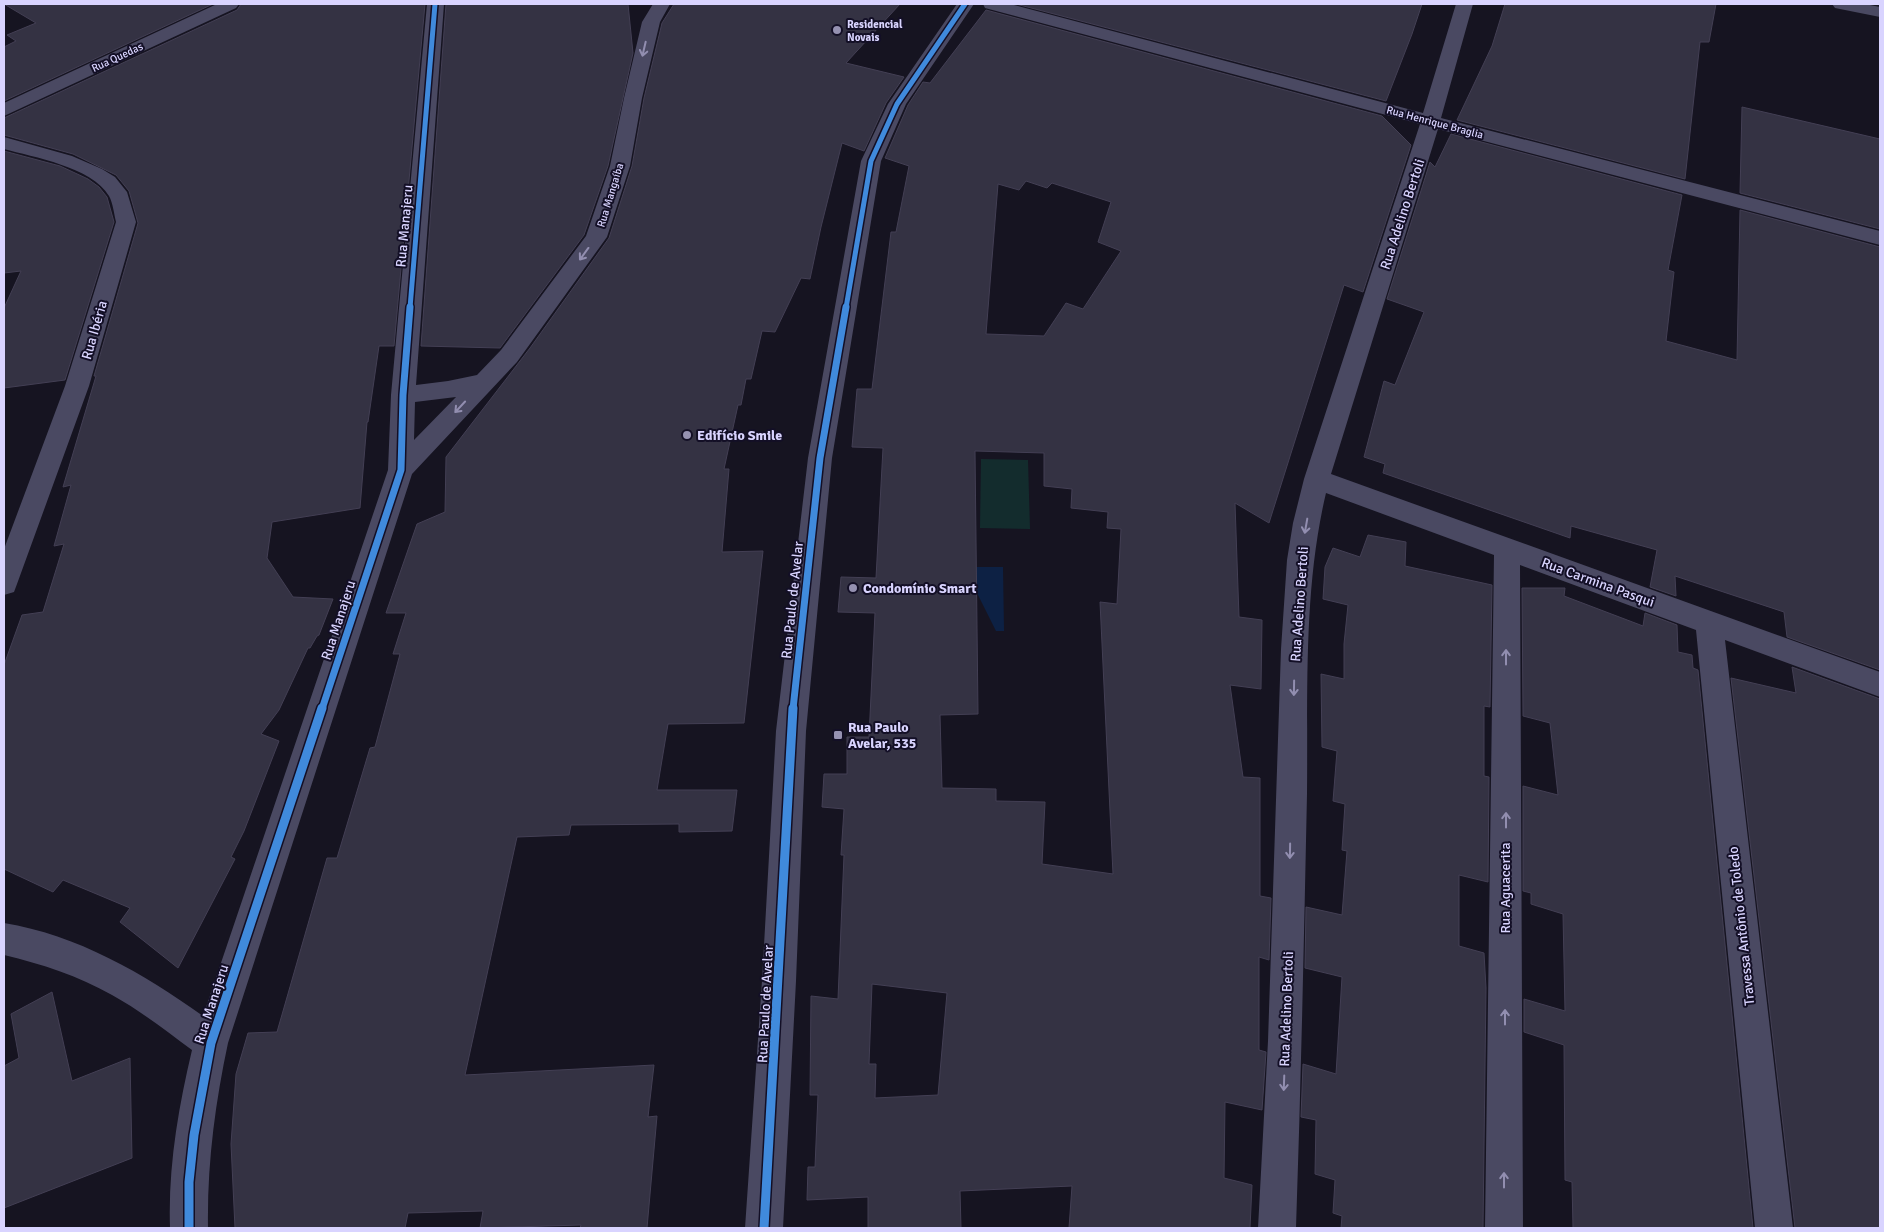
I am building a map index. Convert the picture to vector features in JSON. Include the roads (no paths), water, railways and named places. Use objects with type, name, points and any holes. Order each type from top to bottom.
[{"type":"street","name":"Rua Quedas","points":[[4,110],[230,4]]},
{"type":"street","name":"Rua Manajeru","points":[[189,1228],[188,1199],[193,1137],[202,1080],[211,1043],[401,470],[403,395],[435,4]]},
{"type":"street","name":"Rua Mangaíba","points":[[401,470],[509,356],[596,237],[620,166],[650,22],[661,4]]},
{"type":"street","name":"Rua Paulo de Avelar","points":[[764,1228],[779,982],[791,731],[820,458],[871,161],[897,104],[964,4]]},
{"type":"street","name":"Rua Henrique Braglia","points":[[992,4],[1880,238]]},
{"type":"street","name":"Rua Adelino Bertoli","points":[[1277,1228],[1285,1041],[1295,649],[1300,560],[1317,479],[1431,121],[1465,4]]},
{"type":"street","points":[[1841,4],[1880,12]]},
{"type":"street","name":"Rua Ibéria","points":[[4,143],[82,166],[102,178],[117,193],[126,222],[77,386],[4,584]]},
{"type":"street","points":[[403,395],[448,390],[484,382]]},
{"type":"street","name":"Rua Carmina Pasqui","points":[[1317,479],[1880,684]]},
{"type":"street","name":"Rua Aguacerita","points":[[1504,1228],[1507,548]]},
{"type":"street","name":"Travessa Antônio de Toledo","points":[[1709,623],[1774,1228]]},
{"type":"street","points":[[4,940],[15,941],[79,962],[138,990],[211,1043]]},
{"type":"water","points":[[976,567],[1003,567],[1004,631],[996,631],[975,589]]},
{"type":"place","name":"Residencial Novais","points":[[837,30]]},
{"type":"place","name":"Edifício Smile","points":[[687,435]]},
{"type":"place","name":"Condomínio Smart","points":[[853,588]]},
{"type":"place","name":"Rua Paulo Avelar, 535","points":[[838,735]]}]
